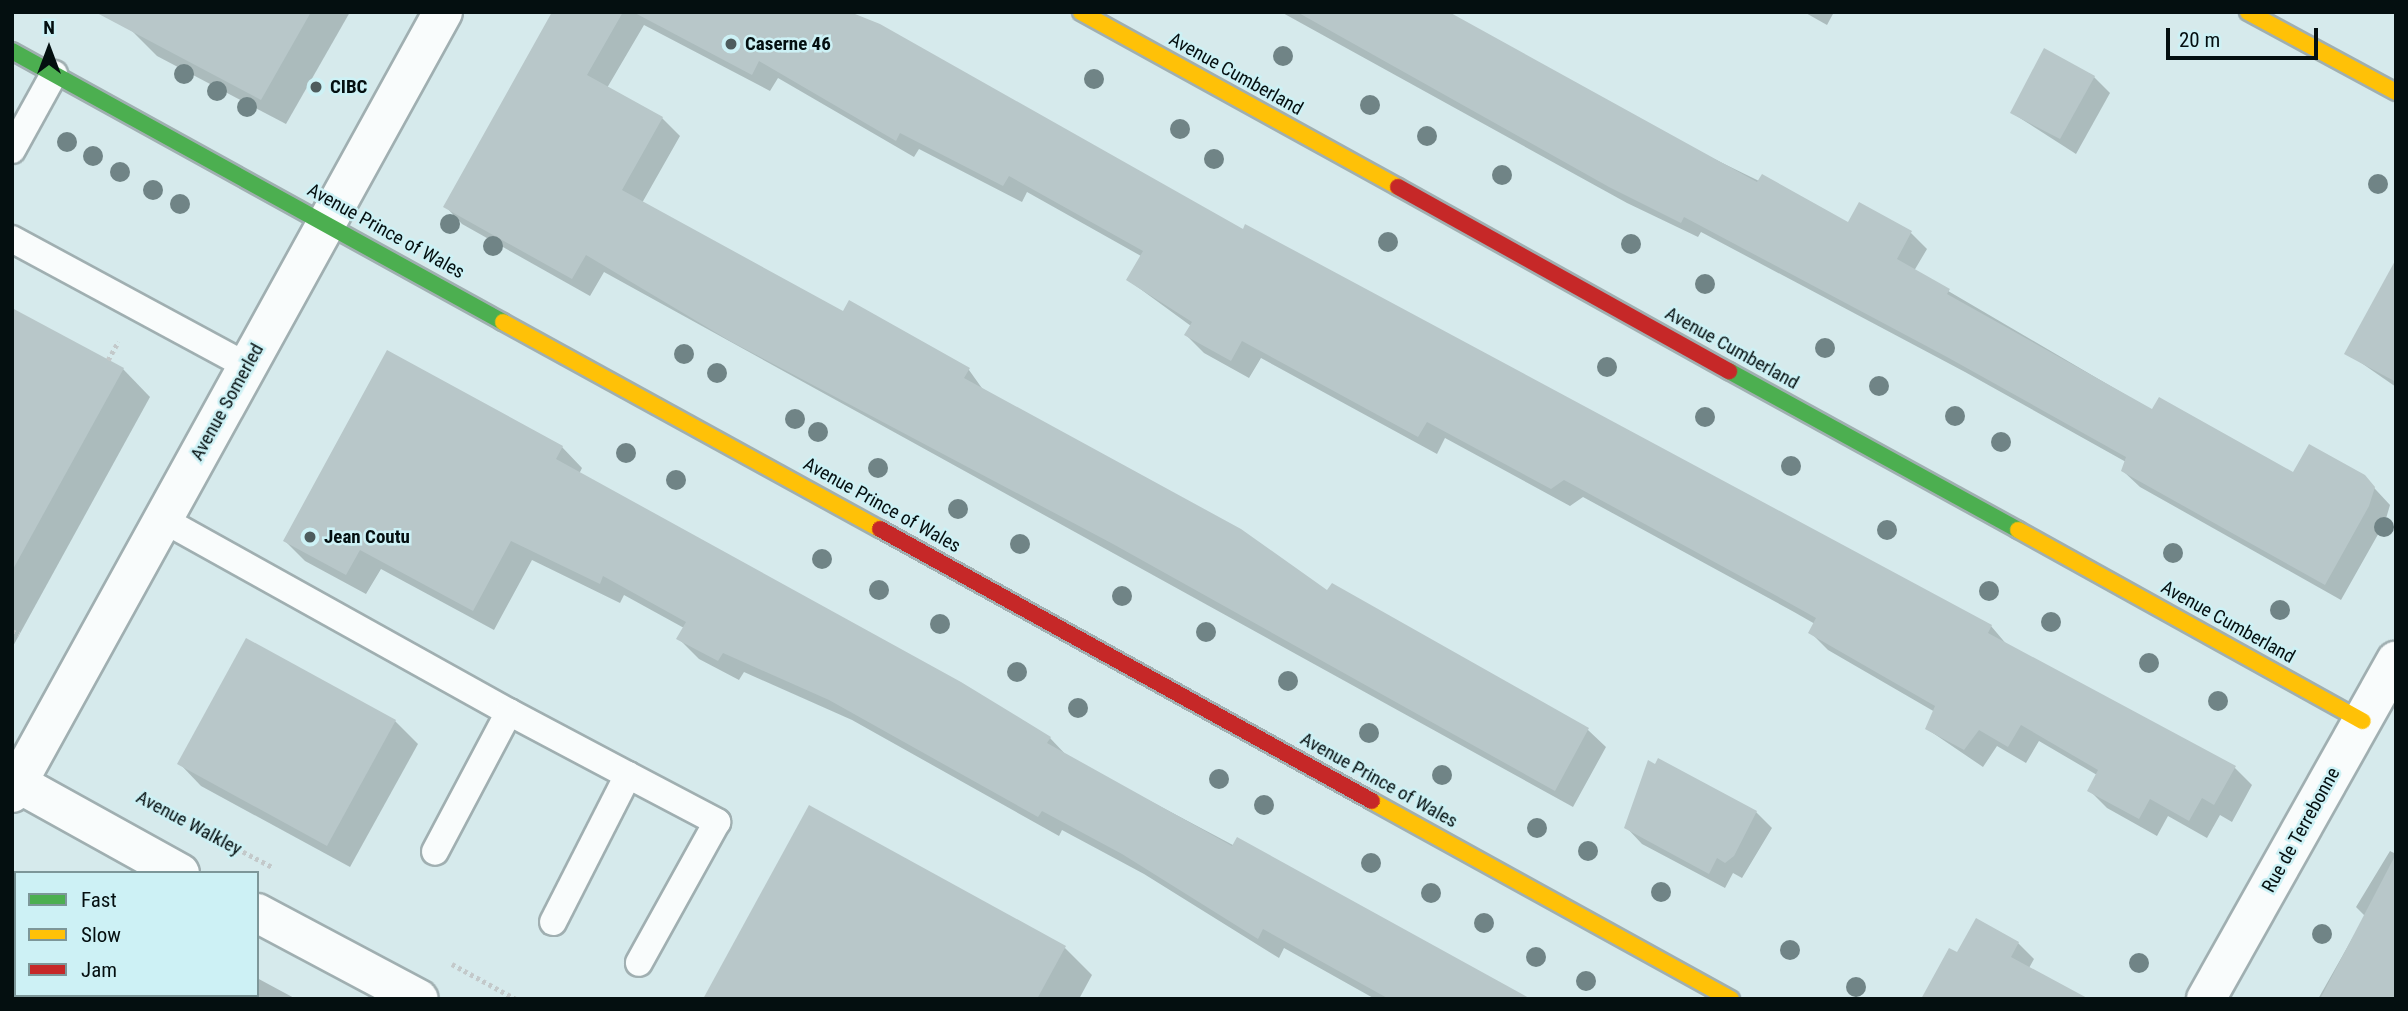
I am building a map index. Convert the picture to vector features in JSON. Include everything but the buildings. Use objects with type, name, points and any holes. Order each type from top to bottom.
[{"type":"street","name":"Avenue Somerled","points":[[14,785],[443,12]]},
{"type":"street","name":"Avenue Cumberland","points":[[1081,12],[2363,720]]},
{"type":"street","points":[[2248,12],[2396,92]]},
{"type":"street","name":"Avenue Prince of Wales","points":[[12,51],[1731,999]]},
{"type":"street","name":"Rue de Terrebonne","points":[[2206,999],[2396,662]]},
{"type":"street","points":[[14,785],[176,871]]},
{"type":"street","points":[[259,914],[419,999]]},
{"type":"lane","points":[[12,150],[54,74]]},
{"type":"lane","points":[[12,239],[247,366]]},
{"type":"lane","points":[[162,519],[509,712],[717,822],[639,963]]},
{"type":"lane","points":[[435,852],[509,712]]},
{"type":"lane","points":[[553,922],[628,775]]},
{"type":"path","points":[[12,631],[19,634]]},
{"type":"path","name":"Avenue Walkley","points":[[198,827],[284,873]]},
{"type":"path","points":[[443,959],[516,999]]},
{"type":"traffic: fast","points":[[12,51],[503,322]]},
{"type":"traffic: fast","points":[[1729,371],[2018,530]]},
{"type":"traffic: slow","points":[[1081,12],[1398,187]]},
{"type":"traffic: slow","points":[[2248,12],[2396,92]]},
{"type":"traffic: slow","points":[[503,322],[880,529]]},
{"type":"traffic: slow","points":[[2018,530],[2363,721]]},
{"type":"traffic: slow","points":[[1372,801],[1731,999]]},
{"type":"traffic: jam","points":[[1398,187],[1729,371]]},
{"type":"traffic: jam","points":[[880,529],[1372,801]]},
{"type":"place","name":"Caserne 46","points":[[731,44]]},
{"type":"place","name":"CIBC","points":[[316,87]]},
{"type":"place","name":"Jean Coutu","points":[[310,537]]}]
